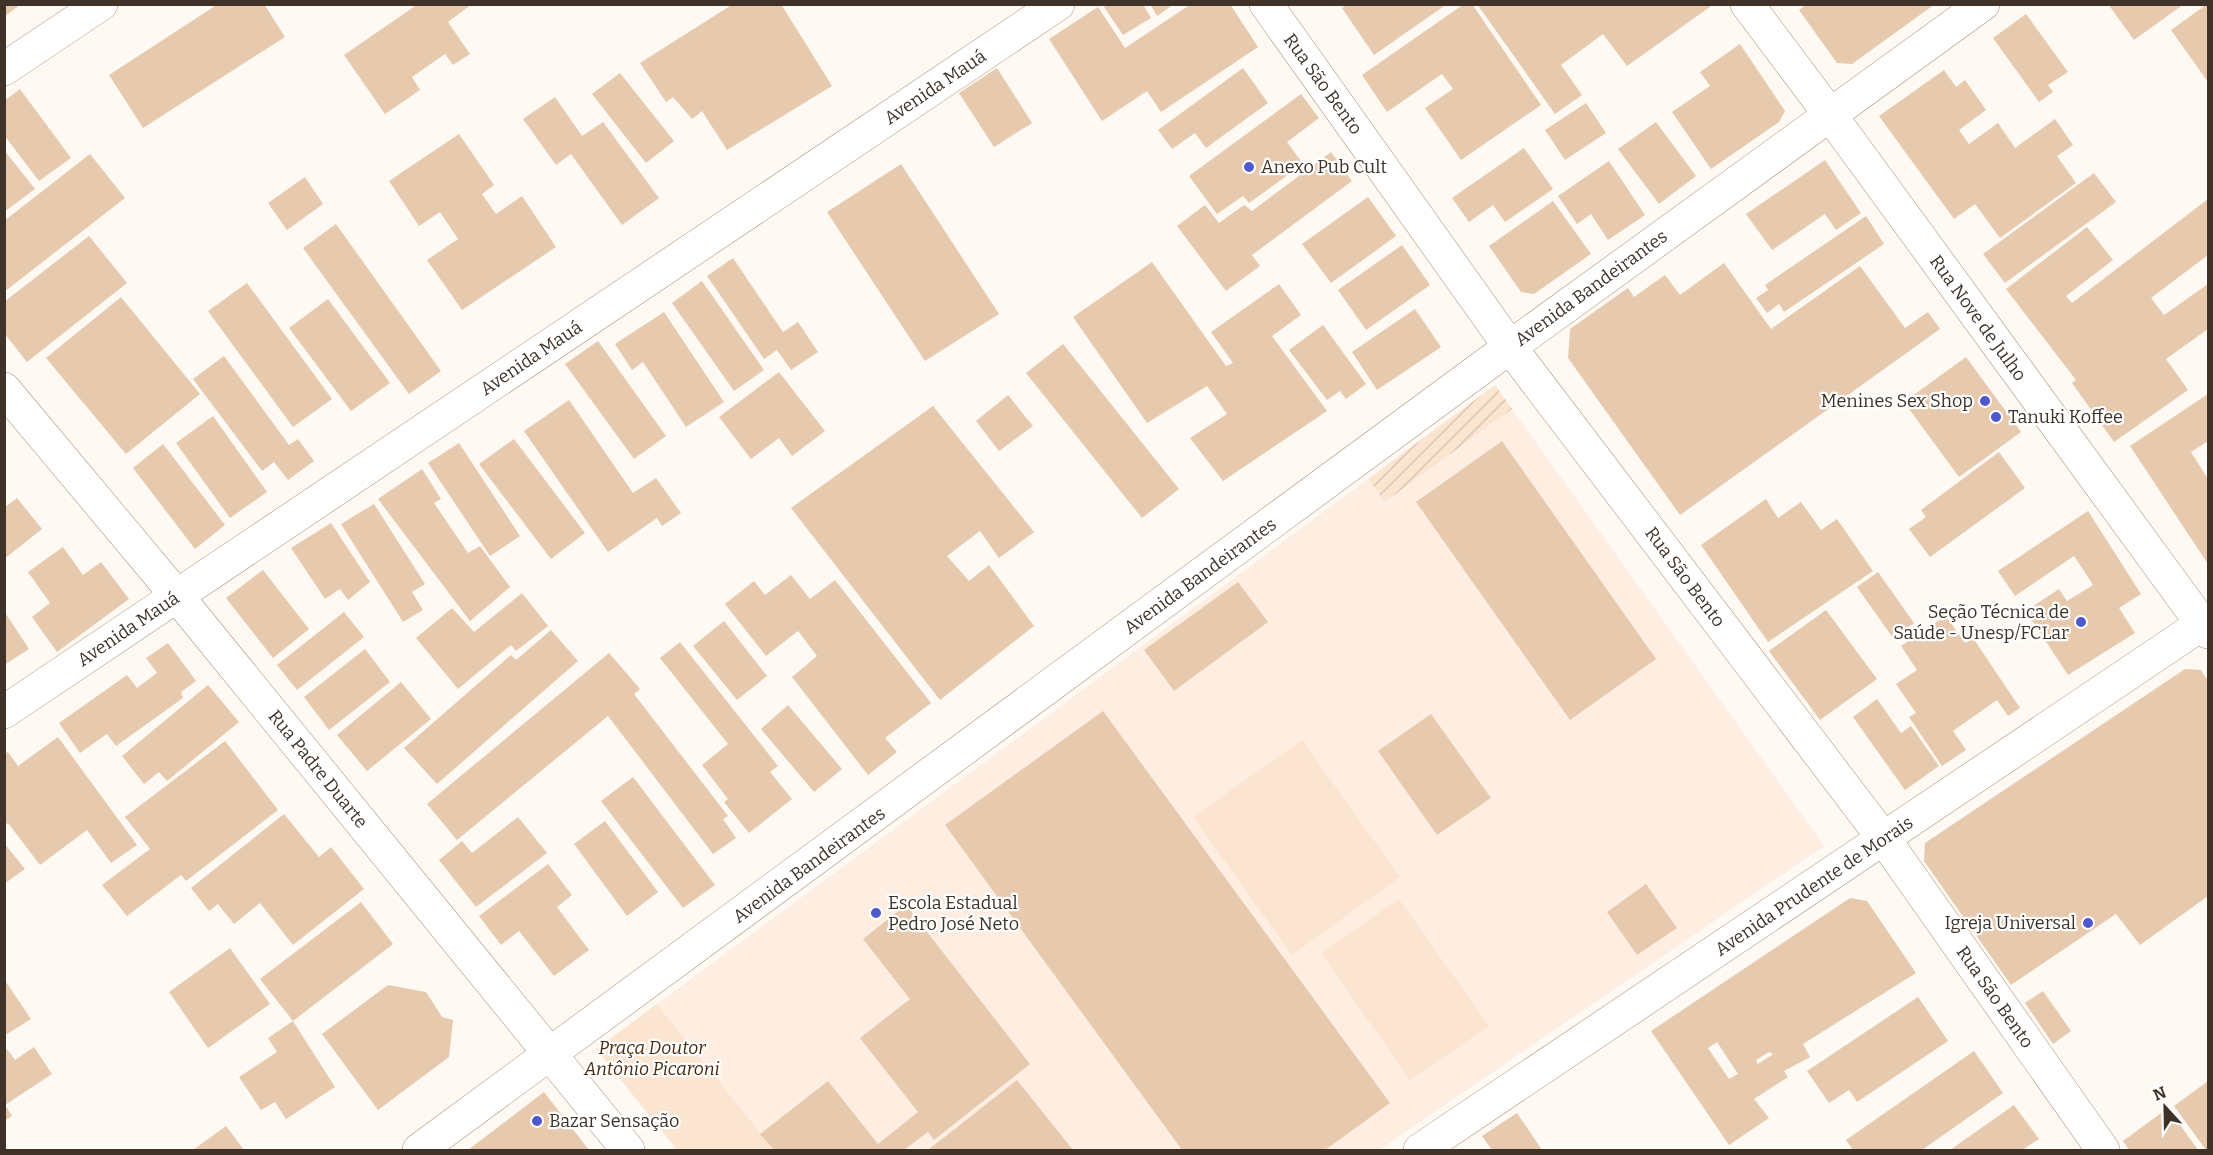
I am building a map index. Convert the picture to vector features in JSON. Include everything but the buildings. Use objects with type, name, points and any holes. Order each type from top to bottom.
[{"type":"street","points":[[4,69],[101,4]]},
{"type":"street","name":"Avenida Mauá","points":[[4,712],[1058,4]]},
{"type":"street","name":"Rua São Bento","points":[[1266,4],[1510,347],[1884,839],[2103,1150]]},
{"type":"street","name":"Rua Nove de Julho","points":[[1747,4],[2206,625]]},
{"type":"street","name":"Avenida Bandeirantes","points":[[419,1150],[1510,347],[1983,4]]},
{"type":"street","name":"Rua Padre Duarte","points":[[4,389],[177,596],[628,1150]]},
{"type":"street","name":"Avenida Prudente de Morais","points":[[1419,1150],[2206,625]]},
{"type":"shaded area","points":[[1512,409],[1824,846],[1379,1150],[774,1150],[657,1004],[1368,479],[1386,502]]},
{"type":"green space","points":[[1495,385],[1512,409],[1385,502],[1368,479]]},
{"type":"green space","points":[[1302,740],[1400,877],[1292,955],[1193,817]]},
{"type":"green space","points":[[1399,899],[1489,1026],[1410,1080],[1321,953]]},
{"type":"green space","name":"Praça Doutor Antônio Picaroni","points":[[657,1004],[774,1150],[677,1150],[596,1049]]},
{"type":"place","name":"Anexo Pub Cult","points":[[1249,167]]},
{"type":"place","name":"Menines Sex Shop","points":[[1985,401]]},
{"type":"place","name":"Tanuki Koffee","points":[[1996,417]]},
{"type":"place","name":"Seção Técnica de Saúde - Unesp/FCLar","points":[[2081,622]]},
{"type":"place","name":"Escola Estadual Pedro José Neto","points":[[876,913]]},
{"type":"place","name":"Igreja Universal","points":[[2088,923]]},
{"type":"place","name":"Bazar Sensação","points":[[537,1121]]}]
